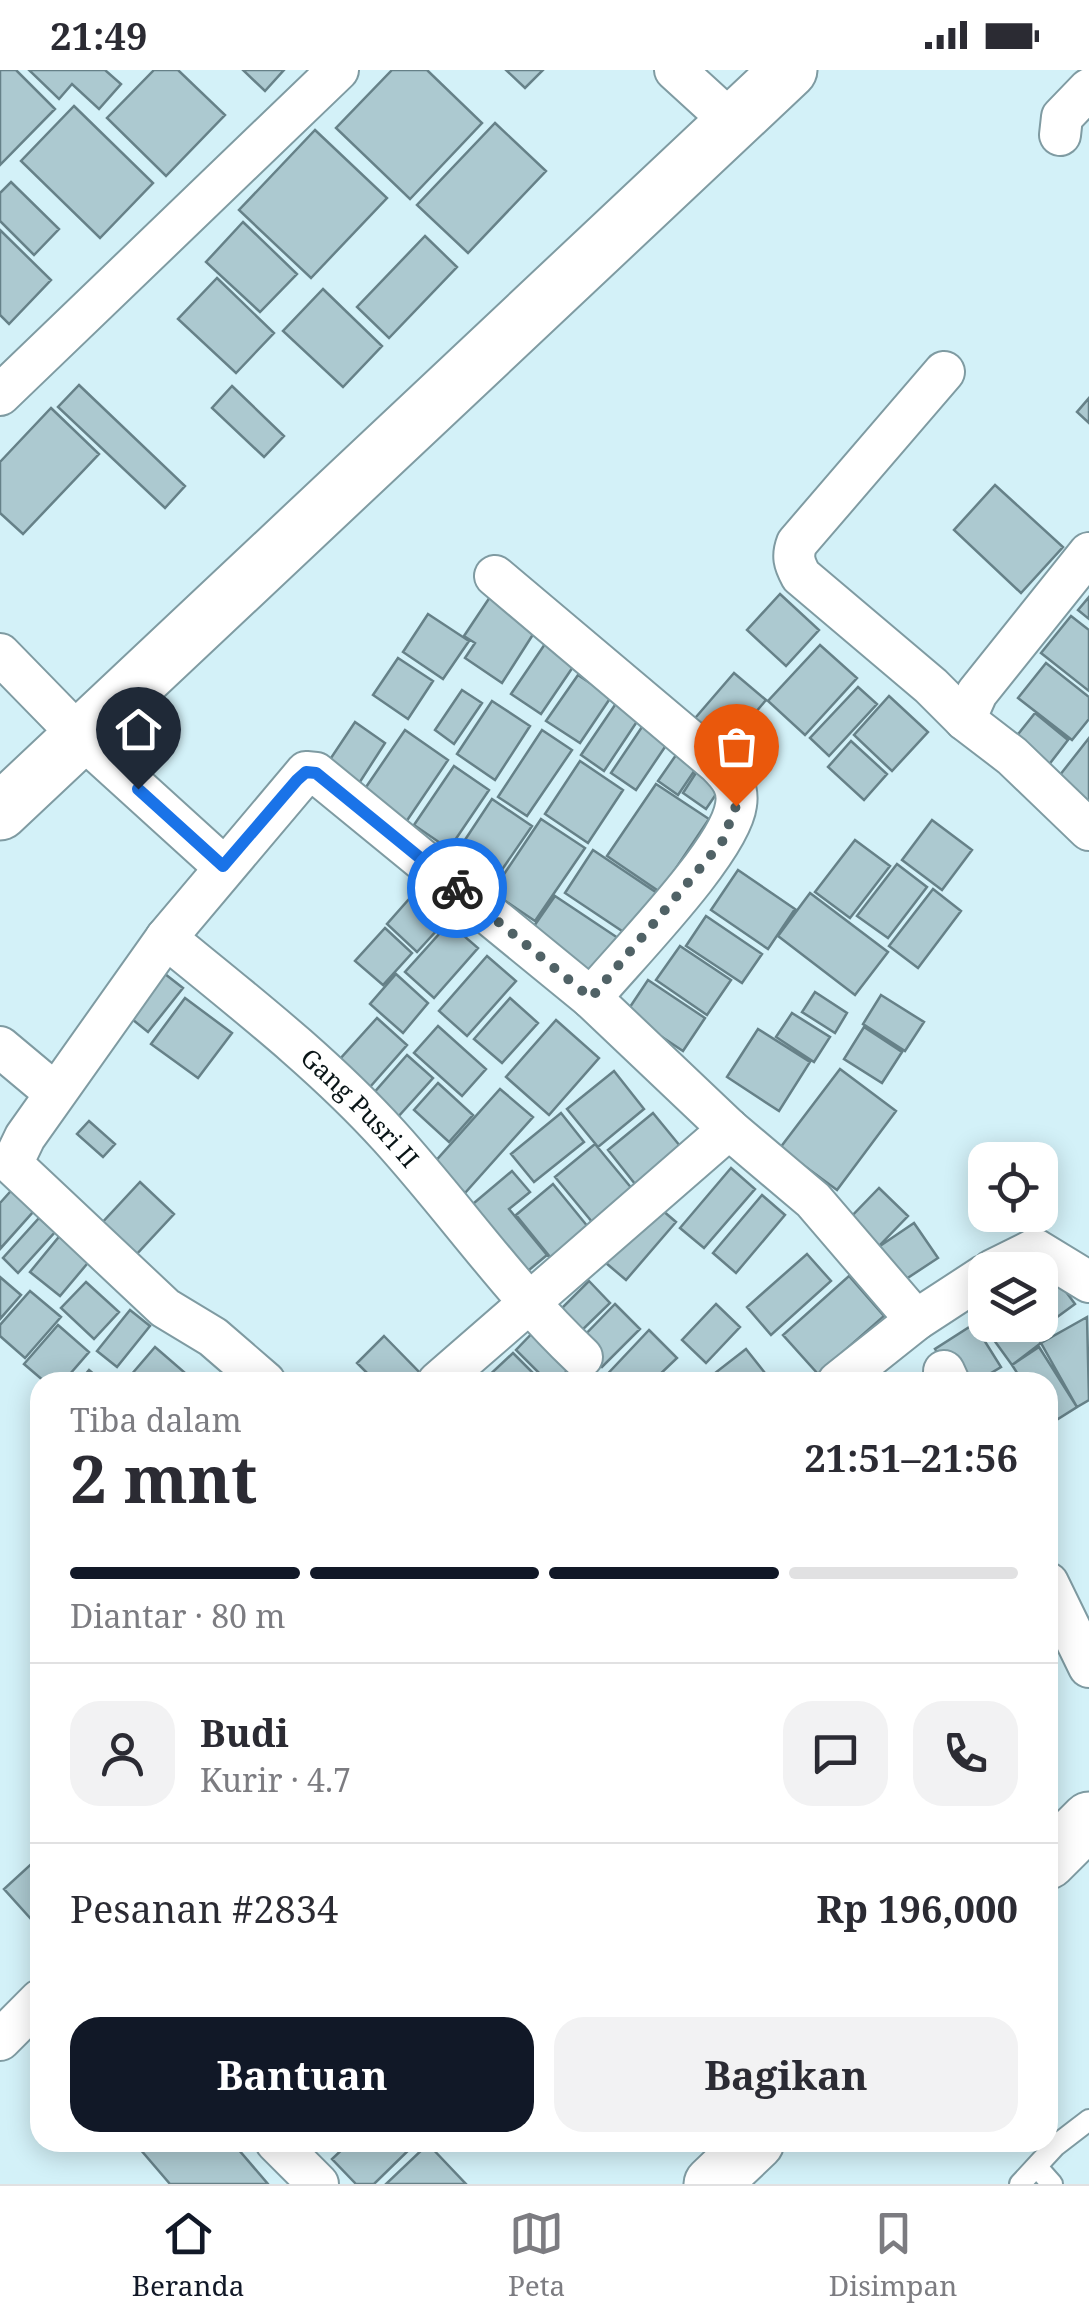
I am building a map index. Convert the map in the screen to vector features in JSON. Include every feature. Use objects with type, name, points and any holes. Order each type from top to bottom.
[{"type":"street","points":[[0,395],[338,70]]},
{"type":"street","points":[[675,70],[734,123]]},
{"type":"street","points":[[0,812],[789,70]]},
{"type":"street","points":[[1060,135],[1062,117],[1089,88]]},
{"type":"street","points":[[944,372],[796,543],[792,554],[801,576],[932,686],[964,720],[1012,756],[1089,830]]},
{"type":"street","points":[[964,720],[977,693],[1089,552]]},
{"type":"street","points":[[495,576],[718,764],[736,790],[736,806],[722,842],[591,998]]},
{"type":"street","points":[[0,654],[82,737],[223,866]]},
{"type":"street","points":[[254,1372],[213,1336],[165,1308],[12,1164],[56,1093],[166,938],[306,772],[316,773],[591,998],[729,1129],[813,1200],[916,1320]]},
{"type":"street","name":"Gang Pusri II","points":[[166,938],[314,1062],[390,1137],[527,1305],[582,1357]]},
{"type":"street","points":[[0,1048],[56,1093]]},
{"type":"street","points":[[450,1372],[729,1129]]},
{"type":"street","points":[[1058,1263],[1089,1282]]},
{"type":"street","points":[[851,1372],[916,1320],[968,1286]]},
{"type":"street","points":[[1058,1603],[1089,1667]]},
{"type":"street","points":[[1058,1850],[1089,1820]]},
{"type":"street","points":[[0,2040],[30,2010]]},
{"type":"street","points":[[286,2152],[318,2184]]},
{"type":"street","points":[[712,2184],[746,2152]]},
{"type":"lane","points":[[1058,2138],[1089,2120]]},
{"type":"lane","points":[[1020,2184],[1045,2152]]},
{"type":"lane","points":[[1037,2167],[1052,2184]]},
{"type":"building","points":[[0,70],[16,70],[55,109],[0,165]]},
{"type":"building","points":[[29,70],[105,70],[121,84],[99,109],[72,84],[59,99]]},
{"type":"building","points":[[154,70],[178,70],[225,115],[166,176],[107,118]]},
{"type":"building","points":[[243,70],[284,70],[265,91]]},
{"type":"building","points":[[392,70],[427,70],[482,123],[410,199],[336,128]]},
{"type":"building","points":[[506,70],[543,70],[525,88]]},
{"type":"building","points":[[74,106],[153,183],[100,238],[21,161]]},
{"type":"building","points":[[495,123],[546,171],[468,253],[417,205]]},
{"type":"building","points":[[315,130],[387,198],[311,278],[239,210]]},
{"type":"building","points":[[11,182],[59,229],[34,255],[0,221],[0,193]]},
{"type":"building","points":[[243,222],[297,274],[260,312],[206,262]]},
{"type":"building","points":[[0,230],[51,280],[9,324],[0,315]]},
{"type":"building","points":[[425,236],[457,267],[389,338],[357,307]]},
{"type":"building","points":[[217,278],[274,333],[236,373],[178,319]]},
{"type":"building","points":[[323,289],[382,346],[343,387],[283,331]]},
{"type":"building","points":[[79,385],[185,486],[165,508],[58,407]]},
{"type":"building","points":[[232,386],[284,436],[264,457],[212,408]]},
{"type":"building","points":[[1089,398],[1089,423],[1077,412]]},
{"type":"building","points":[[51,408],[99,454],[23,534],[0,513],[0,462]]},
{"type":"building","points":[[995,485],[1063,547],[1021,593],[954,530]]},
{"type":"building","points":[[492,594],[539,625],[502,683],[465,658],[475,643],[464,636]]},
{"type":"building","points":[[780,594],[819,630],[786,666],[747,630]]},
{"type":"building","points":[[1089,597],[1089,619],[1078,610]]},
{"type":"building","points":[[428,614],[469,641],[443,679],[403,652]]},
{"type":"building","points":[[1071,616],[1089,630],[1089,691],[1041,653]]},
{"type":"building","points":[[547,641],[577,661],[541,714],[511,694]]},
{"type":"building","points":[[820,645],[857,678],[805,735],[768,701]]},
{"type":"building","points":[[398,658],[433,681],[408,719],[373,695]]},
{"type":"building","points":[[1046,663],[1089,697],[1089,719],[1072,740],[1018,698]]},
{"type":"building","points":[[734,673],[766,700],[723,751],[690,724]]},
{"type":"building","points":[[578,675],[611,697],[580,743],[546,721]]},
{"type":"building","points":[[858,687],[877,704],[829,756],[810,738]]},
{"type":"building","points":[[462,690],[482,703],[454,744],[435,730]]},
{"type":"building","points":[[889,696],[928,732],[892,771],[854,735]]},
{"type":"building","points":[[492,701],[530,726],[495,780],[457,754]]},
{"type":"building","points":[[617,702],[640,717],[604,771],[581,755]]},
{"type":"building","points":[[1035,713],[1068,740],[1041,775],[1007,748]]},
{"type":"building","points":[[648,718],[673,735],[636,790],[611,773]]},
{"type":"building","points":[[355,722],[385,743],[356,788],[325,767]]},
{"type":"building","points":[[405,730],[448,760],[406,822],[362,793]]},
{"type":"building","points":[[542,730],[572,750],[527,816],[498,797]]},
{"type":"building","points":[[1089,738],[1089,806],[1056,780]]},
{"type":"building","points":[[851,741],[887,774],[864,800],[828,767]]},
{"type":"building","points":[[683,745],[703,758],[678,795],[658,781]]},
{"type":"building","points":[[580,761],[623,790],[588,843],[545,814]]},
{"type":"building","points":[[703,762],[727,778],[706,809],[683,793]]},
{"type":"building","points":[[454,766],[489,790],[449,849],[414,825]]},
{"type":"building","points":[[656,784],[709,819],[660,892],[607,856]]},
{"type":"building","points":[[492,799],[532,826],[490,887],[451,861]]},
{"type":"building","points":[[541,819],[585,848],[535,921],[492,892]]},
{"type":"building","points":[[932,820],[972,850],[942,890],[902,860]]},
{"type":"building","points":[[855,840],[890,866],[850,918],[815,892]]},
{"type":"building","points":[[593,850],[660,895],[631,937],[565,893]]},
{"type":"building","points":[[897,864],[927,887],[888,938],[857,916]]},
{"type":"building","points":[[738,870],[795,909],[768,949],[711,910]]},
{"type":"building","points":[[933,889],[961,911],[918,968],[889,946]]},
{"type":"building","points":[[417,890],[448,918],[417,952],[387,924]]},
{"type":"building","points":[[810,893],[888,952],[855,995],[778,936]]},
{"type":"building","points":[[555,896],[627,944],[597,988],[525,939]]},
{"type":"building","points":[[706,916],[762,954],[742,983],[686,946]]},
{"type":"building","points":[[449,923],[478,948],[434,998],[405,972]]},
{"type":"building","points":[[385,928],[412,953],[383,985],[355,961]]},
{"type":"building","points":[[680,946],[731,980],[707,1015],[656,980]]},
{"type":"building","points":[[487,956],[516,981],[467,1036],[439,1011]]},
{"type":"building","points":[[156,967],[183,988],[148,1032],[122,1011]]},
{"type":"building","points":[[396,974],[428,1003],[403,1033],[370,1004]]},
{"type":"building","points":[[648,980],[705,1018],[683,1051],[626,1013]]},
{"type":"building","points":[[815,992],[847,1013],[835,1033],[802,1012]]},
{"type":"building","points":[[881,995],[924,1022],[905,1051],[863,1024]]},
{"type":"building","points":[[185,998],[232,1033],[198,1078],[151,1044]]},
{"type":"building","points":[[510,998],[538,1023],[502,1063],[474,1039]]},
{"type":"building","points":[[792,1013],[830,1037],[814,1062],[776,1037]]},
{"type":"building","points":[[377,1018],[407,1045],[370,1087],[340,1059]]},
{"type":"building","points":[[556,1020],[599,1058],[549,1115],[506,1077]]},
{"type":"building","points":[[438,1026],[486,1069],[462,1096],[414,1053]]},
{"type":"building","points":[[864,1027],[902,1052],[882,1083],[844,1059]]},
{"type":"building","points":[[758,1029],[810,1062],[779,1111],[727,1077]]},
{"type":"building","points":[[407,1055],[433,1078],[397,1118],[372,1095]]},
{"type":"building","points":[[840,1069],[896,1111],[837,1190],[780,1148]]},
{"type":"building","points":[[614,1071],[644,1109],[598,1147],[567,1109]]},
{"type":"building","points":[[438,1083],[473,1115],[449,1142],[414,1110]]},
{"type":"building","points":[[500,1089],[533,1117],[465,1193],[433,1164]]},
{"type":"building","points":[[561,1113],[584,1142],[534,1182],[511,1154]]},
{"type":"building","points":[[653,1113],[685,1152],[639,1189],[608,1150]]},
{"type":"building","points":[[89,1121],[115,1144],[103,1157],[77,1134]]},
{"type":"building","points":[[595,1144],[643,1202],[602,1234],[555,1177]]},
{"type":"building","points":[[731,1168],[755,1189],[704,1248],[680,1228]]},
{"type":"building","points":[[512,1171],[530,1192],[509,1209],[547,1255],[517,1280],[461,1214]]},
{"type":"building","points":[[140,1182],[174,1214],[134,1257],[100,1225]]},
{"type":"building","points":[[18,1183],[41,1203],[0,1249],[0,1203]]},
{"type":"building","points":[[553,1184],[593,1233],[555,1263],[516,1215]]},
{"type":"building","points":[[879,1188],[908,1216],[877,1248],[848,1220]]},
{"type":"building","points":[[762,1195],[785,1215],[736,1273],[713,1253]]},
{"type":"building","points":[[655,1204],[676,1222],[626,1280],[606,1263]]},
{"type":"building","points":[[39,1218],[55,1232],[18,1273],[3,1258]]},
{"type":"building","points":[[914,1223],[938,1258],[900,1283],[877,1248]]},
{"type":"building","points":[[62,1233],[92,1258],[60,1296],[30,1272]]},
{"type":"building","points":[[807,1254],[831,1281],[771,1335],[747,1307]]},
{"type":"building","points":[[849,1276],[884,1316],[820,1372],[783,1335]]},
{"type":"building","points":[[0,1277],[21,1295],[0,1319]]},
{"type":"building","points":[[589,1281],[610,1303],[575,1337],[554,1316]]},
{"type":"building","points":[[1058,1281],[1075,1304],[1058,1316]]},
{"type":"building","points":[[86,1282],[119,1312],[94,1339],[61,1308]]},
{"type":"building","points":[[30,1291],[61,1317],[25,1358],[0,1336],[0,1325]]},
{"type":"building","points":[[615,1304],[640,1329],[602,1367],[578,1342]]},
{"type":"building","points":[[716,1304],[740,1327],[706,1363],[682,1340]]},
{"type":"building","points":[[130,1310],[150,1326],[117,1367],[97,1351]]},
{"type":"building","points":[[1087,1317],[1089,1400],[1077,1407],[1041,1343],[1058,1342],[1058,1333]]},
{"type":"building","points":[[541,1324],[577,1361],[566,1372],[538,1372],[516,1350]]},
{"type":"building","points":[[58,1325],[89,1352],[72,1372],[33,1372],[24,1364]]},
{"type":"building","points":[[968,1328],[968,1342],[985,1342],[1001,1367],[993,1372],[950,1372],[935,1349]]},
{"type":"building","points":[[649,1330],[677,1358],[662,1372],[609,1372]]},
{"type":"building","points":[[384,1336],[419,1372],[366,1372],[357,1363]]},
{"type":"building","points":[[995,1342],[1040,1342],[1041,1343],[1012,1365]]},
{"type":"building","points":[[155,1347],[184,1372],[134,1372]]},
{"type":"building","points":[[1039,1347],[1055,1372],[1017,1372],[1012,1365]]},
{"type":"building","points":[[746,1349],[764,1372],[716,1372]]},
{"type":"building","points":[[513,1353],[532,1372],[493,1372]]},
{"type":"building","points":[[1058,1377],[1077,1407],[1058,1419]]},
{"type":"building","points":[[30,1865],[30,1918],[4,1889]]},
{"type":"building","points":[[143,2152],[241,2152],[268,2184],[170,2184]]},
{"type":"building","points":[[339,2152],[407,2152],[374,2184],[356,2184],[332,2159]]},
{"type":"building","points":[[420,2152],[436,2152],[466,2184],[386,2184]]},
{"type":"way so far","points":[[457,888],[591,998],[722,842],[736,806]]},
{"type":"route","points":[[138,789],[223,866],[297,780],[306,772],[316,773],[457,888]]}]
